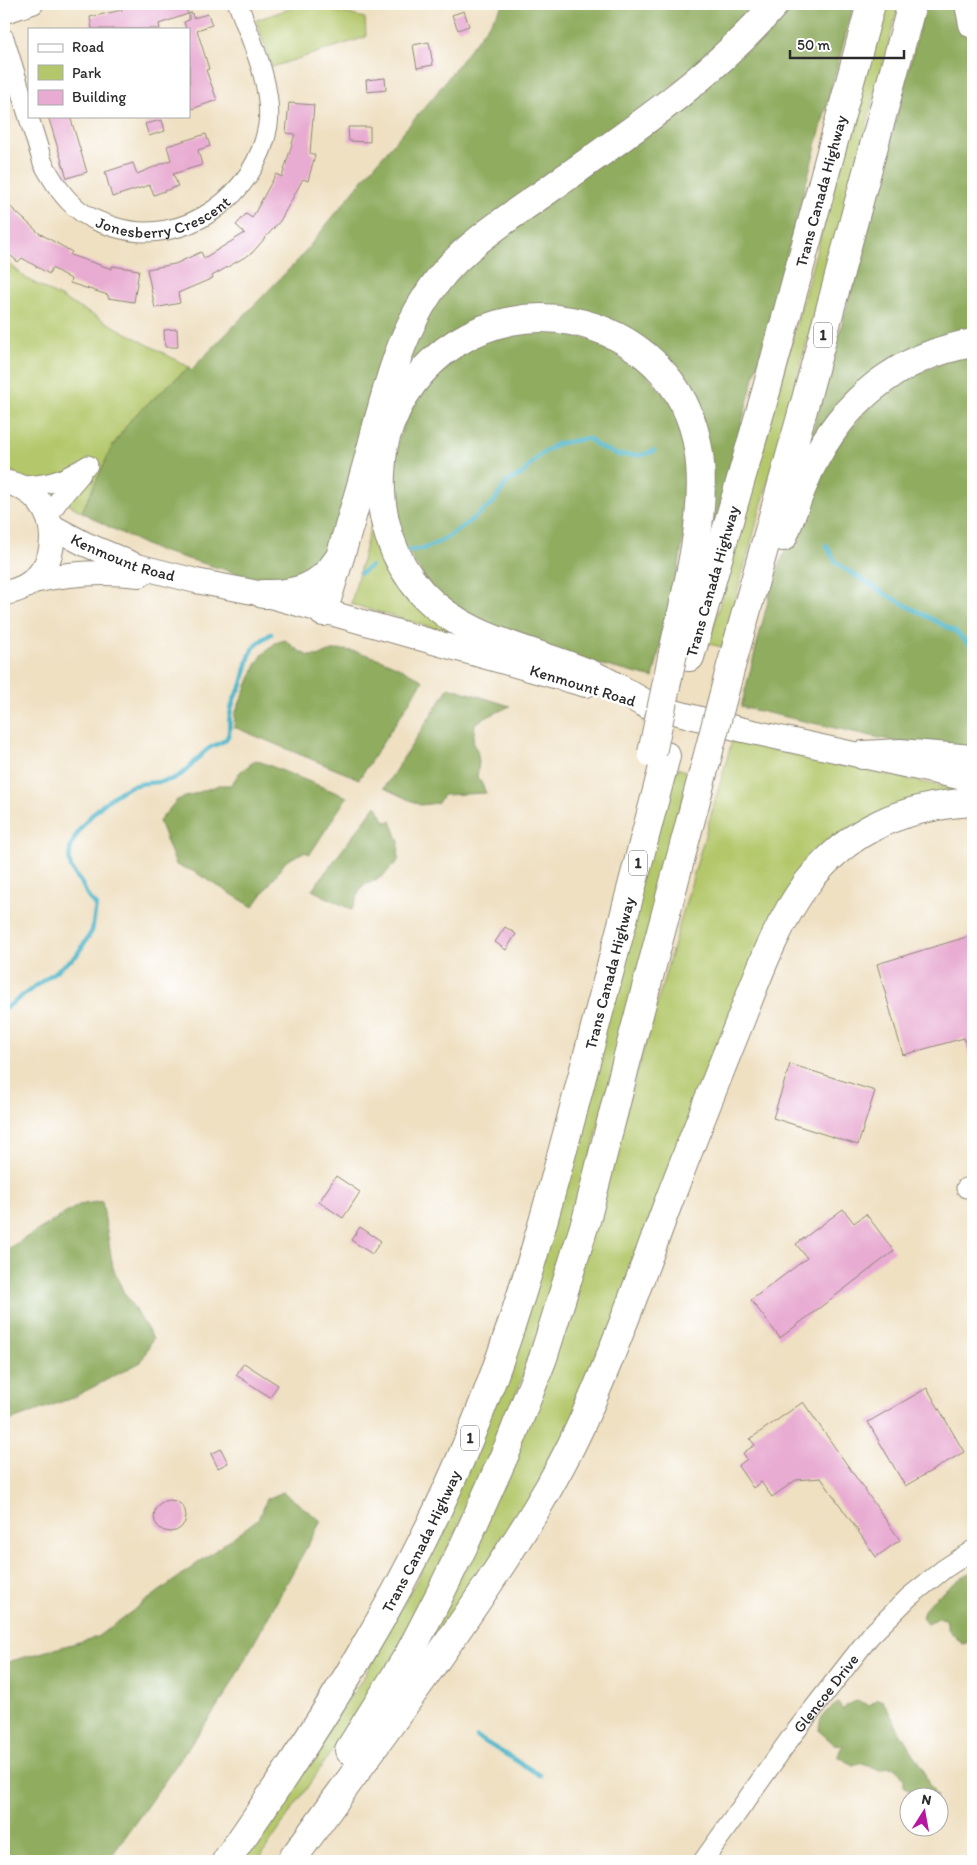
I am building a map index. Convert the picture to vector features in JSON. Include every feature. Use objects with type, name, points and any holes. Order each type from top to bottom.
[{"type":"highway","points":[[329,614],[340,555],[377,425],[402,348],[418,310],[436,281],[452,264],[489,233],[625,135],[700,78],[775,4]]},
{"type":"highway","name":"Trans Canada Highway","points":[[226,1861],[314,1731],[364,1650],[401,1584],[468,1443],[504,1348],[544,1224],[610,970],[682,655],[767,388],[871,4]]},
{"type":"highway","name":"1","points":[[275,1861],[372,1714],[409,1654],[466,1540],[523,1411],[552,1334],[587,1217],[731,666],[912,4]]},
{"type":"highway","points":[[969,4],[973,24]]},
{"type":"highway","points":[[329,614],[385,440],[397,409],[426,367],[438,355],[461,339],[489,326],[519,319],[560,319],[587,325],[609,333],[640,351],[663,372],[677,390],[692,424],[699,456],[700,500],[682,655]]},
{"type":"highway","points":[[731,666],[810,470],[837,425],[853,405],[865,394],[893,374],[936,352],[973,343]]},
{"type":"highway","points":[[385,440],[381,481],[384,523],[402,567],[423,594],[452,617],[486,636],[598,678],[648,706]]},
{"type":"highway","points":[[263,594],[296,592],[307,588],[325,577],[340,555]]},
{"type":"highway","points":[[863,755],[900,754],[973,759]]},
{"type":"highway","points":[[291,1861],[462,1622],[551,1486],[579,1429],[599,1382],[762,967],[785,918],[795,902],[812,877],[829,859],[869,829],[911,811],[941,805],[973,802]]},
{"type":"main road","points":[[12,484],[37,499],[50,521],[53,536],[50,556],[40,574],[33,581]]},
{"type":"main road","name":"Kenmount Road","points":[[50,521],[86,544],[137,566],[196,581],[263,594],[556,676],[648,706],[739,729],[973,780]]},
{"type":"main road","name":"Kenmount Road","points":[[4,593],[22,588],[33,581],[63,574],[113,572],[196,581]]},
{"type":"street","points":[[4,14],[34,4]]},
{"type":"street","name":"Jonesberry Crescent","points":[[29,118],[43,163],[52,180],[80,211],[99,222],[120,229],[141,232],[161,232],[180,228],[196,221],[226,201],[241,186],[254,167],[263,145],[268,125],[269,106],[266,86],[238,4]]},
{"type":"street","name":"Jonesberry Crescent","points":[[4,38],[28,115]]},
{"type":"street","points":[[12,484],[44,485],[62,480],[88,465],[59,500],[50,521]]},
{"type":"street","name":"Glencoe Drive","points":[[703,1861],[792,1736],[874,1631],[944,1569],[973,1550]]},
{"type":"green space","points":[[304,4],[365,18],[366,37],[272,67],[256,20]]},
{"type":"green space","points":[[504,4],[762,4],[694,70],[455,246],[330,552],[311,575],[270,583],[154,549],[82,512],[112,447],[132,418],[189,367],[190,371],[300,258],[368,173],[435,95]]},
{"type":"green space","points":[[785,4],[854,4],[700,579],[685,386],[534,309],[397,390],[408,355],[447,282]]},
{"type":"green space","points":[[884,4],[899,4],[847,199],[722,647],[709,644]]},
{"type":"green space","points":[[925,4],[962,4],[973,53],[973,336],[931,347],[803,465],[871,218]]},
{"type":"green space","points":[[4,259],[27,279],[189,367],[132,418],[112,447],[82,512],[4,467]]},
{"type":"green space","points":[[553,326],[630,355],[676,408],[691,483],[680,560],[653,678],[591,662],[496,630],[434,591],[397,536],[390,463],[415,395],[471,343]]},
{"type":"green space","points":[[973,350],[973,751],[898,742],[741,707],[772,585],[814,474],[885,387]]},
{"type":"green space","points":[[373,517],[477,641],[351,604]]},
{"type":"green space","points":[[285,640],[309,656],[339,650],[371,656],[394,665],[423,681],[359,779],[234,727],[235,714],[256,665],[263,654],[275,643]]},
{"type":"green space","points":[[449,687],[510,706],[475,723],[473,744],[477,750],[479,762],[477,777],[486,793],[443,795],[438,803],[420,805],[384,788]]},
{"type":"green space","points":[[732,741],[973,793],[816,864],[550,1477],[385,1710],[588,1244]]},
{"type":"green space","points":[[256,760],[347,797],[310,854],[304,852],[286,861],[253,907],[193,871],[176,865],[159,821],[177,800],[219,785],[231,785],[240,772]]},
{"type":"green space","points":[[676,768],[690,772],[572,1229],[534,1349],[487,1466],[406,1635],[376,1685],[258,1861],[241,1861],[363,1678],[420,1574]]},
{"type":"green space","points":[[376,805],[385,822],[391,821],[399,842],[398,861],[383,876],[361,887],[352,910],[312,890]]},
{"type":"green space","points":[[102,1201],[113,1268],[123,1291],[153,1338],[141,1362],[72,1398],[4,1423],[4,1251],[79,1205]]},
{"type":"green space","points":[[283,1492],[321,1521],[223,1699],[108,1861],[4,1861],[4,1663],[97,1637],[258,1519],[267,1499]]},
{"type":"green space","points":[[973,1571],[973,1619],[968,1624],[970,1642],[962,1644],[948,1629],[946,1619],[938,1618],[928,1623],[922,1618],[925,1608],[931,1601]]},
{"type":"green space","points":[[877,1699],[883,1701],[923,1768],[931,1788],[907,1788],[904,1786],[904,1779],[897,1768],[887,1767],[881,1770],[859,1763],[853,1765],[838,1756],[842,1745],[834,1744],[819,1731],[822,1717],[838,1703],[843,1710],[846,1706],[856,1701],[870,1705]]},
{"type":"building","points":[[130,4],[184,4],[188,14],[159,24],[160,28],[92,28],[90,17],[122,10],[121,6]]},
{"type":"building","points":[[464,11],[469,26],[458,30],[452,15]]},
{"type":"building","points":[[189,13],[192,13],[193,18],[208,14],[212,25],[197,30],[209,69],[206,70],[217,100],[190,110],[190,28],[186,28],[184,22],[189,20]]},
{"type":"building","points":[[429,42],[433,65],[417,68],[413,45]]},
{"type":"building","points":[[385,78],[386,90],[367,92],[366,80]]},
{"type":"building","points":[[289,103],[314,105],[310,153],[315,155],[308,181],[303,179],[280,221],[252,253],[212,276],[213,278],[178,293],[180,303],[155,308],[147,269],[175,264],[201,252],[204,258],[245,233],[236,225],[246,214],[252,218],[276,174],[282,177],[295,134],[286,133]]},
{"type":"building","points":[[49,118],[71,118],[87,172],[67,178]]},
{"type":"building","points":[[162,120],[165,131],[149,136],[145,124]]},
{"type":"building","points":[[348,127],[370,127],[370,142],[349,141]]},
{"type":"building","points":[[206,134],[210,146],[198,150],[202,165],[173,174],[178,186],[154,195],[150,185],[112,197],[105,172],[133,163],[137,174],[171,160],[167,146]]},
{"type":"building","points":[[4,201],[39,233],[72,252],[70,255],[112,269],[112,266],[139,270],[134,302],[108,298],[108,295],[70,283],[71,279],[52,268],[49,274],[22,258],[18,262],[4,250]]},
{"type":"building","points":[[177,329],[178,347],[165,347],[164,330]]},
{"type":"building","points":[[505,927],[516,934],[506,950],[495,942]]},
{"type":"building","points":[[973,935],[973,1059],[970,1059],[964,1038],[903,1055],[877,964]]},
{"type":"building","points":[[790,1064],[875,1091],[858,1145],[773,1118]]},
{"type":"building","points":[[336,1176],[360,1192],[343,1218],[319,1202]]},
{"type":"building","points":[[843,1209],[854,1223],[866,1214],[894,1251],[780,1338],[751,1300],[807,1258],[796,1244]]},
{"type":"building","points":[[360,1227],[381,1241],[372,1254],[351,1240]]},
{"type":"building","points":[[244,1363],[278,1385],[270,1397],[236,1375]]},
{"type":"building","points":[[927,1388],[964,1452],[905,1486],[868,1422]]},
{"type":"building","points":[[803,1402],[900,1540],[876,1557],[821,1478],[796,1480],[772,1497],[761,1482],[753,1488],[738,1466],[747,1459],[743,1453],[755,1445],[750,1439]]},
{"type":"building","points":[[221,1449],[228,1463],[218,1468],[211,1454]]},
{"type":"building","points":[[170,1500],[181,1505],[186,1516],[181,1527],[170,1532],[159,1527],[154,1516],[159,1505]]},
{"type":"waterway","points":[[407,551],[426,548],[458,530],[493,503],[507,482],[522,474],[540,455],[557,444],[590,439],[597,446],[618,455],[642,455],[654,451]]},
{"type":"waterway","points":[[826,545],[836,562],[845,569],[885,594],[956,632],[973,648]]},
{"type":"waterway","points":[[361,573],[371,566]]},
{"type":"waterway","points":[[4,1008],[76,956],[92,931],[96,905],[88,897],[70,864],[73,841],[80,830],[98,809],[119,792],[135,785],[166,781],[177,777],[186,771],[208,749],[227,738],[232,704],[242,685],[250,655],[257,644],[271,634]]},
{"type":"waterway","points":[[477,1737],[540,1775]]}]
